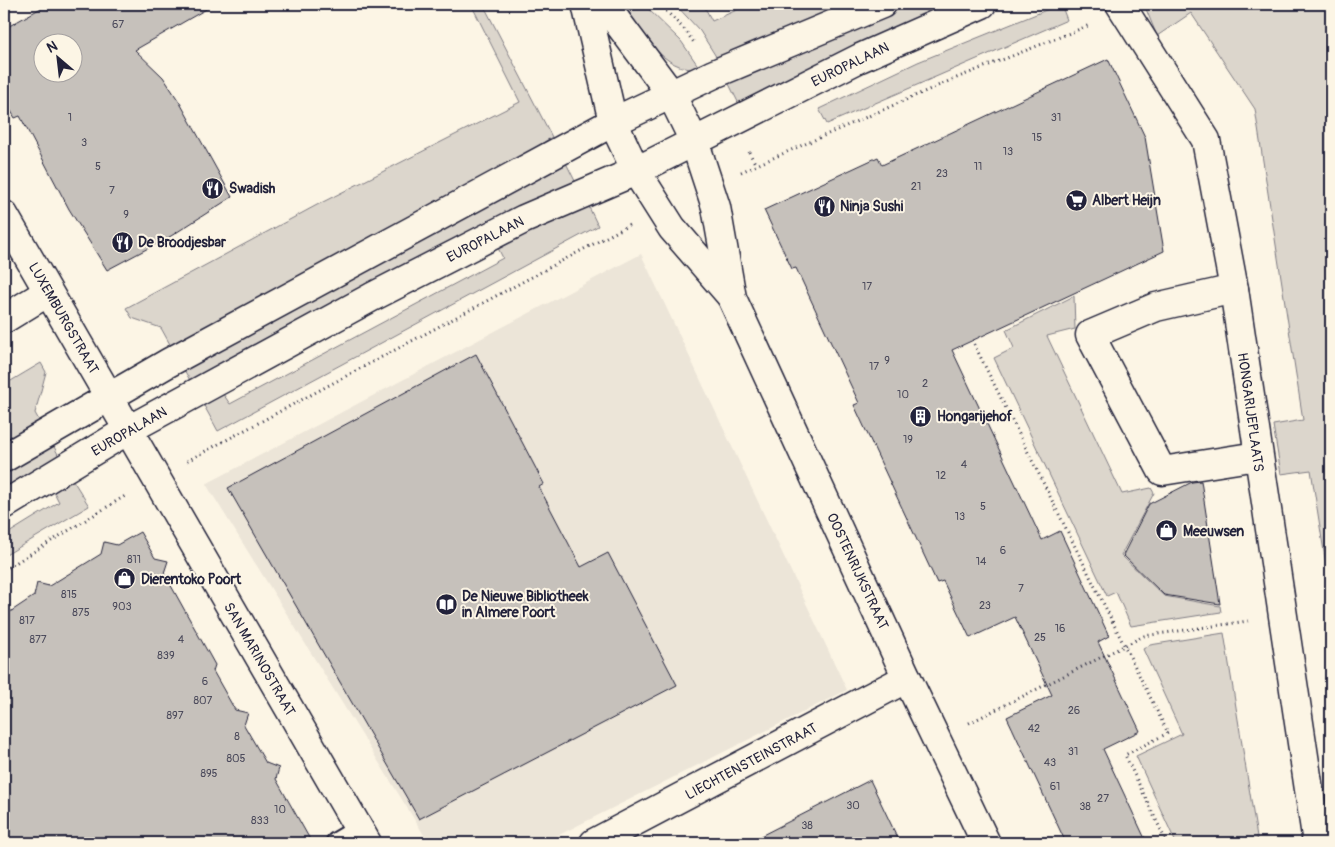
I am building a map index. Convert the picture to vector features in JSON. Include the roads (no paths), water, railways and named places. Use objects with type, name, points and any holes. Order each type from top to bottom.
[{"type":"street","name":"OOSTENRIJKSTRAAT","points":[[586,4],[613,122],[636,171],[672,228],[732,298]]},
{"type":"street","name":"OOSTENRIJKSTRAAT","points":[[604,4],[671,94],[695,143],[716,207],[732,298],[907,678],[986,843]]},
{"type":"street","points":[[4,458],[108,396],[613,122],[729,67],[882,4]]},
{"type":"street","name":"EUROPALAAN","points":[[4,505],[128,430],[372,297],[524,218],[636,171],[695,143],[860,58],[982,4]]},
{"type":"street","name":"HONGARIJEPLAATS","points":[[1123,7],[1206,140],[1234,289],[1257,456],[1317,843]]},
{"type":"street","name":"LUXEMBURGSTRAAT","points":[[4,215],[108,396]]},
{"type":"street","points":[[1234,289],[1156,307],[1090,335],[1162,471],[1257,456]]},
{"type":"street","points":[[4,319],[48,292]]},
{"type":"street","name":"SAN MARINOSTRAAT","points":[[108,396],[354,839]]},
{"type":"street","name":"LIECHTENSTEINSTRAAT","points":[[594,843],[907,678]]},
{"type":"place","name":"Swadish","points":[[213,188]]},
{"type":"place","name":"Albert Heijn","points":[[1076,200]]},
{"type":"place","name":"Ninja Sushi","points":[[824,206]]},
{"type":"place","name":"De Broodjesbar","points":[[122,242]]},
{"type":"place","name":"Hongarijehof","points":[[921,416]]},
{"type":"place","name":"Meeuwsen","points":[[1167,531]]},
{"type":"place","name":"Dierentoko Poort","points":[[125,579]]},
{"type":"place","name":"De Nieuwe Bibliotheek in Almere Poort","points":[[446,604]]}]
